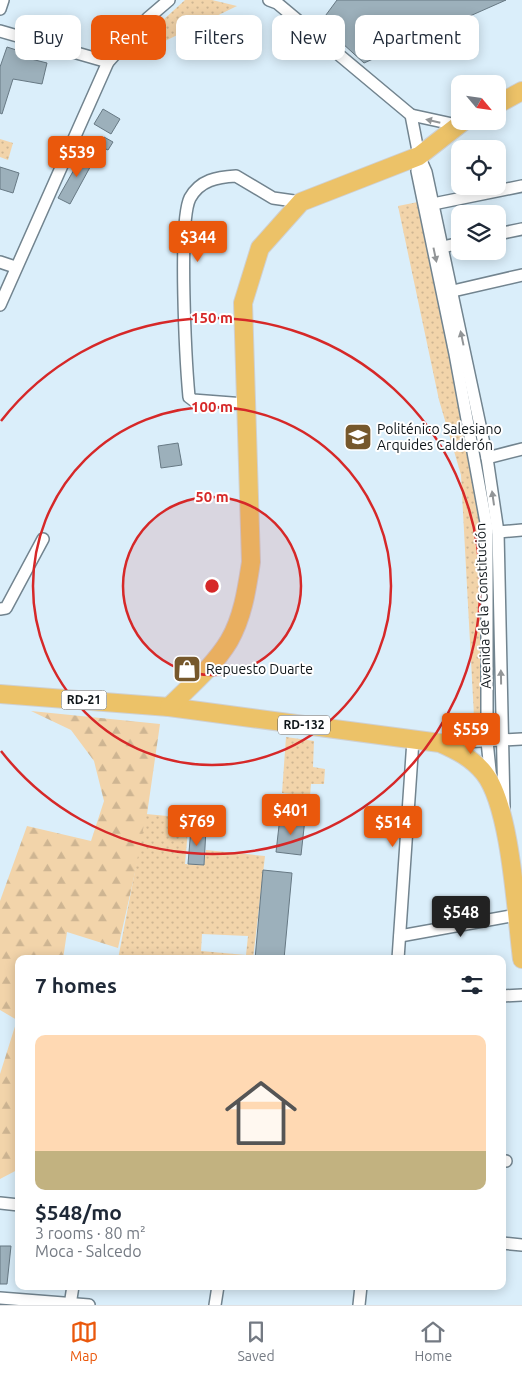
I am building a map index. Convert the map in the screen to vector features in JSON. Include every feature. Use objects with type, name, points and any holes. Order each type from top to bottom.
[{"type":"main road","points":[[506,100],[522,91]]},
{"type":"main road","points":[[169,707],[206,670],[229,641],[244,604],[252,562],[245,404],[243,303],[260,248],[300,202],[419,156],[451,130]]},
{"type":"main road","name":"RD-21","points":[[0,694],[169,707]]},
{"type":"main road","name":"RD-132","points":[[169,707],[440,743],[455,750],[475,764],[484,773],[492,787],[505,831],[522,959]]},
{"type":"street","points":[[0,9],[2,0]]},
{"type":"street","points":[[0,305],[15,267],[108,62],[148,18],[169,0]]},
{"type":"street","points":[[275,1],[411,115],[451,122]]},
{"type":"street","points":[[0,31],[108,62]]},
{"type":"street","points":[[411,115],[419,156]]},
{"type":"street","name":"Avenida de la Constitución","points":[[419,156],[426,172],[453,291],[487,458],[498,532],[505,831]]},
{"type":"street","name":"Avenida de la Constitución","points":[[419,156],[418,171],[463,393],[487,528],[487,742],[492,787]]},
{"type":"street","points":[[245,404],[193,400],[189,397],[185,252],[188,206],[194,193],[206,182],[214,178],[236,176],[273,198],[300,202]]},
{"type":"street","points":[[433,204],[522,186]]},
{"type":"street","points":[[506,232],[522,229]]},
{"type":"street","points":[[443,247],[451,245]]},
{"type":"street","points":[[0,262],[15,267]]},
{"type":"street","points":[[453,291],[522,275]]},
{"type":"street","points":[[487,458],[522,449]]},
{"type":"street","points":[[498,532],[522,530]]},
{"type":"street","points":[[0,609],[6,608],[43,539]]},
{"type":"street","points":[[440,743],[522,739]]},
{"type":"street","points":[[398,955],[413,740]]},
{"type":"street","points":[[400,936],[519,926]]},
{"type":"street","points":[[506,996],[522,995]]},
{"type":"street","points":[[0,1203],[15,1205]]},
{"type":"street","points":[[506,1244],[522,1245]]},
{"type":"street","points":[[71,1304],[73,1290]]},
{"type":"street","points":[[216,1305],[218,1290]]},
{"type":"street","points":[[359,1305],[361,1290]]},
{"type":"street","points":[[0,1298],[89,1305]]},
{"type":"green space","points":[[185,0],[212,0],[237,6],[218,15],[176,15],[176,36],[166,41],[166,17]]},
{"type":"green space","points":[[0,139],[13,143],[8,160],[0,157]]},
{"type":"green space","points":[[418,202],[478,472],[487,528],[487,732],[454,732],[461,724],[474,716],[461,475],[439,400],[398,206]]},
{"type":"green space","points":[[31,711],[160,724],[145,828],[118,948],[67,932],[64,955],[15,955],[15,1019],[0,1010],[0,901],[27,826],[91,841],[104,801],[94,761],[71,730]]},
{"type":"green space","points":[[286,737],[314,741],[313,767],[325,769],[324,784],[311,784],[310,796],[282,793]]},
{"type":"green space","points":[[146,814],[189,818],[185,864],[204,865],[206,850],[265,856],[253,955],[246,955],[119,955]],"holes":[[[202,934],[248,936],[246,955],[201,951]]]},
{"type":"green space","points":[[15,1026],[15,1171],[0,1179],[0,1074]]},
{"type":"building","points":[[337,0],[506,0],[472,15],[355,15],[355,55],[345,46],[345,15],[326,15]]},
{"type":"building","points":[[7,47],[15,50],[15,60],[35,60],[47,63],[42,84],[13,79],[2,114],[0,113],[0,67]]},
{"type":"building","points":[[103,109],[120,119],[111,134],[94,124]]},
{"type":"building","points":[[104,137],[113,142],[108,150],[99,146]]},
{"type":"building","points":[[84,152],[95,158],[70,204],[58,198]]},
{"type":"building","points":[[0,167],[19,173],[13,193],[0,189]]},
{"type":"building","points":[[178,443],[182,465],[161,468],[158,446]]},
{"type":"building","points":[[280,817],[305,819],[301,855],[276,852]]},
{"type":"building","points":[[191,828],[206,829],[204,865],[188,864]]},
{"type":"building","points":[[263,870],[292,873],[284,955],[255,955]]},
{"type":"building","points":[[0,1246],[11,1246],[7,1284],[0,1284]]},
{"type":"place","name":"Politénico Salesiano Arquides Calderón","points":[[358,437]]},
{"type":"place","name":"Repuesto Duarte","points":[[187,669]]}]
